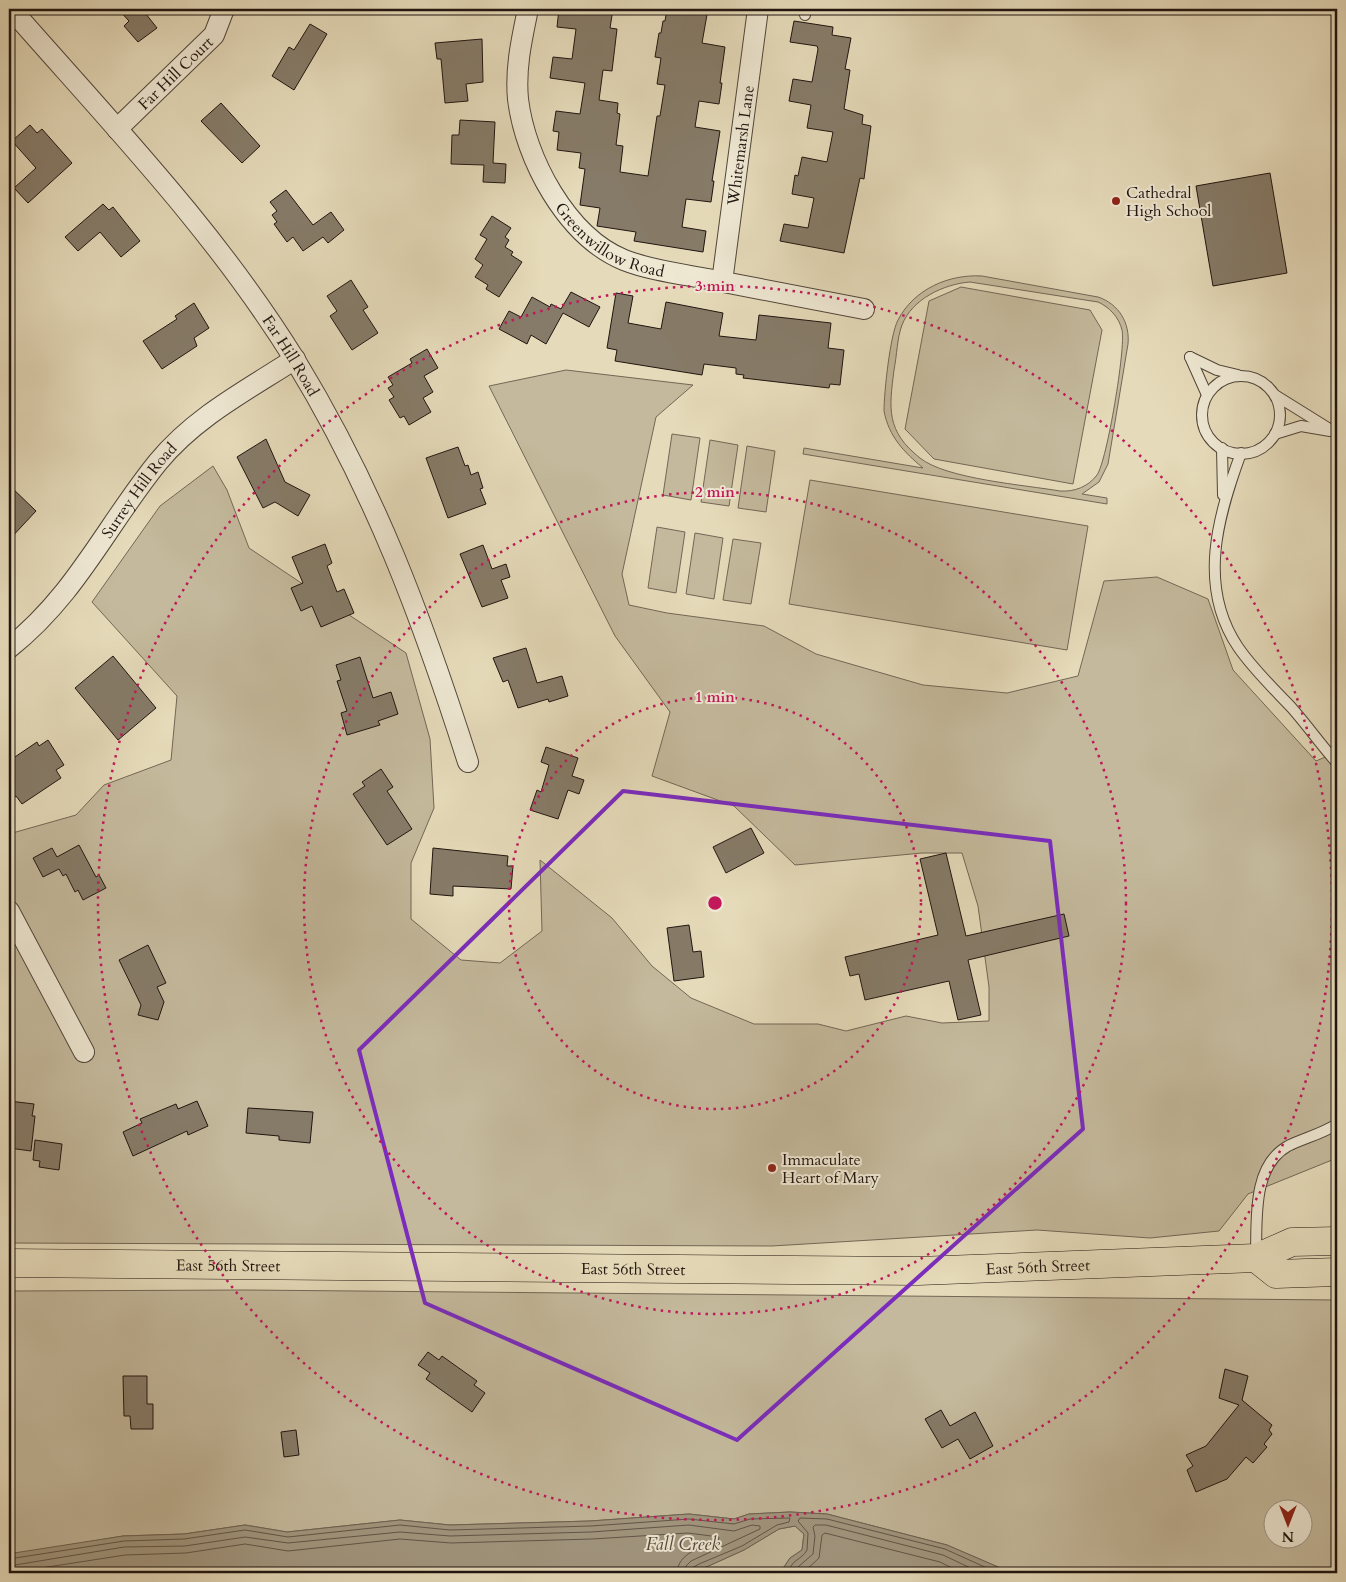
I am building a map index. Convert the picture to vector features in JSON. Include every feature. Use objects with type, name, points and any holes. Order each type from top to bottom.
[{"type":"main road","name":"East 56th Street","points":[[9,1263],[918,1271],[1256,1258],[1292,1242],[1337,1241]]},
{"type":"main road","points":[[1256,1258],[1276,1274],[1337,1272]]},
{"type":"street","name":"Far Hill Road","points":[[11,9],[171,191],[216,248],[295,359],[346,449],[392,546],[424,630],[468,762]]},
{"type":"street","name":"Far Hill Court","points":[[117,129],[214,35],[224,9]]},
{"type":"street","name":"Greenwillow Road","points":[[528,9],[518,66],[521,114],[533,152],[561,207],[583,233],[602,248],[624,260],[722,282],[864,309]]},
{"type":"street","name":"Whitemarsh Lane","points":[[722,282],[758,9]]},
{"type":"street","name":"Surrey Hill Road","points":[[9,648],[63,596],[90,561],[140,486],[180,438],[204,418],[295,359]]},
{"type":"street","points":[[9,911],[84,1052]]},
{"type":"lane","points":[[1207,395],[1190,357],[1217,370],[1261,381],[1275,395],[1336,433],[1301,426],[1275,434]]},
{"type":"lane","points":[[1241,376],[1222,381],[1207,395],[1203,406],[1202,418],[1206,430],[1212,440],[1222,448],[1241,453],[1261,448],[1275,434],[1280,421],[1280,408],[1275,395]]},
{"type":"lane","points":[[1222,448],[1223,501]]},
{"type":"lane","points":[[1241,453],[1223,501],[1216,541],[1214,574],[1218,603],[1224,621],[1238,647],[1321,740],[1337,763]]},
{"type":"lane","points":[[1256,1258],[1259,1195],[1268,1166],[1274,1156],[1289,1146],[1337,1124]]},
{"type":"highlighted area","points":[[623,791],[1050,841],[1083,1129],[737,1440],[425,1303],[359,1050]]},
{"type":"shaded area","points":[[970,276],[982,276],[1098,297],[1112,304],[1122,315],[1127,329],[1128,344],[1108,464],[1099,482],[1082,494],[1107,498],[1107,504],[803,454],[804,448],[923,468],[898,443],[886,420],[884,411],[886,378],[892,338],[898,320],[905,309],[923,292],[945,281]],"holes":[[[970,282],[1098,302],[1110,310],[1121,325],[1121,358],[1106,449],[1097,475],[1085,486],[1075,490],[1060,491],[966,476],[932,465],[920,458],[901,438],[892,418],[891,408],[898,341],[900,330],[907,316],[921,300],[950,286]]]},
{"type":"shaded area","points":[[961,287],[1090,310],[1102,330],[1073,484],[934,459],[905,429],[929,301]]},
{"type":"shaded area","points":[[566,370],[693,385],[656,417],[622,574],[629,605],[667,613],[764,626],[816,654],[923,685],[1007,693],[1078,676],[1104,581],[1157,577],[1208,599],[1233,670],[1316,761],[1337,752],[1337,1158],[1248,1194],[1219,1231],[1150,1238],[1037,1230],[772,1246],[9,1243],[9,834],[76,815],[104,785],[171,760],[177,696],[92,602],[160,506],[213,466],[227,490],[249,548],[406,653],[430,739],[434,808],[411,863],[411,919],[461,960],[500,963],[542,931],[540,860],[612,918],[652,966],[691,998],[754,1024],[818,1024],[846,1031],[906,1016],[942,1023],[989,1021],[989,987],[978,906],[962,853],[922,853],[795,865],[734,806],[652,776],[670,712],[615,636],[489,386]]},
{"type":"shaded area","points":[[672,434],[700,438],[691,500],[663,495]]},
{"type":"shaded area","points":[[710,440],[738,445],[729,506],[701,502]]},
{"type":"shaded area","points":[[747,446],[775,451],[766,512],[738,508]]},
{"type":"shaded area","points":[[810,480],[1088,526],[1067,650],[789,604]]},
{"type":"shaded area","points":[[657,527],[685,532],[676,593],[648,588]]},
{"type":"shaded area","points":[[695,533],[723,538],[714,599],[686,594]]},
{"type":"shaded area","points":[[733,539],[761,543],[751,604],[723,600]]},
{"type":"shaded area","points":[[246,1290],[1337,1300],[1337,1573],[1012,1573],[947,1545],[827,1514],[790,1512],[749,1514],[734,1519],[689,1514],[590,1521],[450,1525],[400,1520],[287,1532],[245,1525],[184,1534],[123,1536],[9,1555],[9,1291]]},
{"type":"shaded area","points":[[795,1526],[804,1534],[802,1550],[790,1558],[784,1567],[785,1573],[693,1573],[744,1550],[779,1529]]},
{"type":"water","name":"Fall Creek","points":[[790,1512],[827,1514],[947,1545],[1012,1573],[785,1573],[784,1567],[790,1558],[802,1550],[804,1534],[795,1526],[779,1529],[744,1550],[693,1573],[9,1573],[9,1555],[14,1553],[123,1536],[184,1534],[245,1525],[287,1532],[400,1520],[450,1525],[590,1521],[689,1514],[734,1519],[749,1514]]},
{"type":"building","points":[[118,9],[142,9],[157,28],[138,42],[124,26],[129,21]]},
{"type":"building","points":[[559,9],[613,9],[610,28],[617,29],[612,71],[603,70],[599,100],[618,103],[617,113],[620,114],[616,145],[623,146],[620,172],[648,176],[657,116],[660,116],[665,85],[657,84],[661,58],[655,57],[659,33],[661,33],[663,21],[665,21],[667,9],[708,9],[702,43],[725,47],[720,83],[722,83],[719,104],[699,101],[695,127],[720,131],[712,181],[714,181],[711,202],[686,199],[682,227],[706,231],[703,252],[634,241],[636,232],[597,226],[600,208],[580,205],[585,169],[579,168],[581,153],[557,150],[559,132],[553,131],[556,111],[580,114],[585,83],[550,78],[553,57],[572,59],[576,29],[557,27]]},
{"type":"building","points":[[794,21],[833,27],[832,35],[851,38],[845,69],[850,70],[844,109],[863,115],[862,124],[871,126],[864,179],[860,178],[844,253],[780,241],[784,224],[808,228],[814,198],[792,194],[795,175],[798,176],[802,157],[827,162],[833,132],[807,128],[811,105],[789,101],[793,79],[812,82],[818,49],[817,46],[790,42]]},
{"type":"building","points":[[310,24],[327,34],[294,90],[272,76],[289,47],[294,50]]},
{"type":"building","points":[[482,39],[483,82],[466,84],[468,101],[445,103],[441,59],[437,59],[435,43]]},
{"type":"building","points":[[221,103],[260,146],[242,163],[201,121]]},
{"type":"building","points":[[460,120],[495,122],[493,163],[506,164],[505,183],[483,182],[484,165],[451,164],[452,135],[459,135]]},
{"type":"building","points":[[30,125],[37,133],[42,129],[72,163],[28,203],[14,188],[36,168],[12,141]]},
{"type":"building","points":[[1270,173],[1287,273],[1213,286],[1196,186]]},
{"type":"building","points":[[286,190],[313,225],[331,212],[344,230],[328,243],[323,237],[303,251],[293,237],[287,242],[274,224],[277,222],[272,215],[277,211],[270,202]]},
{"type":"building","points":[[103,204],[109,210],[113,207],[140,241],[121,257],[100,232],[78,251],[65,237]]},
{"type":"building","points":[[492,216],[511,228],[505,237],[509,240],[505,247],[513,252],[511,255],[522,262],[499,297],[486,289],[488,285],[475,277],[483,265],[475,259],[487,239],[480,235]]},
{"type":"building","points":[[351,280],[368,307],[363,310],[378,333],[352,350],[330,316],[337,311],[327,296]]},
{"type":"building","points":[[571,292],[600,307],[589,327],[563,313],[546,344],[531,335],[527,344],[499,329],[509,311],[521,317],[532,297],[550,307],[551,304],[561,309]]},
{"type":"building","points":[[616,293],[633,296],[628,323],[661,329],[666,302],[723,313],[719,336],[756,340],[759,315],[831,323],[828,348],[844,350],[840,385],[830,384],[829,388],[743,378],[744,375],[736,374],[736,368],[704,364],[702,375],[615,361],[617,350],[607,348]]},
{"type":"building","points":[[194,303],[209,328],[194,338],[197,346],[162,369],[143,341],[177,319],[175,316]]},
{"type":"building","points":[[427,349],[438,368],[424,376],[433,392],[423,398],[431,412],[409,425],[404,416],[400,418],[389,400],[394,397],[388,388],[393,385],[388,377],[412,363],[410,359]]},
{"type":"building","points":[[266,439],[285,482],[310,495],[298,516],[275,502],[263,508],[237,457]]},
{"type":"building","points":[[458,447],[465,466],[468,465],[471,475],[478,472],[483,488],[480,489],[486,504],[448,518],[426,458]]},
{"type":"building","points":[[9,485],[36,511],[9,540]]},
{"type":"building","points":[[325,544],[332,563],[327,566],[337,592],[344,589],[354,613],[321,627],[312,606],[301,611],[291,588],[303,583],[292,557]]},
{"type":"building","points":[[483,545],[492,569],[506,564],[510,577],[501,580],[508,598],[482,607],[460,554]]},
{"type":"building","points":[[526,648],[537,683],[562,676],[568,696],[549,702],[548,699],[518,708],[508,680],[503,682],[493,658]]},
{"type":"building","points":[[113,656],[156,708],[118,740],[75,688]]},
{"type":"building","points":[[360,657],[373,698],[391,692],[398,714],[378,721],[380,725],[347,735],[341,713],[347,711],[337,681],[341,680],[336,665]]},
{"type":"building","points":[[48,740],[64,765],[56,770],[61,778],[22,804],[16,796],[9,801],[9,761],[37,742],[39,746]]},
{"type":"building","points":[[546,747],[578,758],[572,776],[584,780],[579,794],[568,790],[558,819],[530,810],[537,790],[541,792],[549,765],[541,762]]},
{"type":"building","points":[[381,769],[393,787],[387,791],[412,829],[387,845],[353,794],[365,786],[362,782]]},
{"type":"building","points":[[751,828],[764,853],[726,873],[713,847]]},
{"type":"building","points":[[79,845],[96,877],[99,875],[106,888],[83,900],[78,890],[75,892],[66,874],[63,876],[59,869],[43,877],[33,858],[52,848],[57,857]]},
{"type":"building","points":[[433,848],[508,856],[507,866],[513,866],[511,889],[453,886],[453,896],[430,894]]},
{"type":"building","points":[[946,853],[966,936],[1064,914],[1069,936],[968,960],[981,1015],[958,1020],[949,981],[865,1000],[859,974],[850,976],[845,957],[938,935],[920,859]]},
{"type":"building","points":[[689,925],[693,952],[701,951],[704,977],[674,981],[667,928]]},
{"type":"building","points":[[148,945],[166,983],[157,987],[164,1002],[158,1020],[138,1015],[141,1005],[119,960]]},
{"type":"building","points":[[9,1101],[34,1104],[32,1116],[35,1116],[31,1151],[9,1148]]},
{"type":"building","points":[[197,1101],[208,1126],[188,1135],[187,1131],[133,1156],[123,1132],[142,1123],[140,1119],[176,1104],[178,1109]]},
{"type":"building","points":[[248,1108],[313,1112],[310,1143],[279,1140],[279,1136],[246,1133]]},
{"type":"building","points":[[35,1140],[62,1144],[59,1170],[39,1167],[40,1161],[33,1160]]},
{"type":"building","points":[[428,1352],[439,1360],[442,1356],[477,1381],[474,1385],[485,1393],[472,1412],[426,1379],[430,1373],[418,1365]]},
{"type":"building","points":[[1225,1369],[1248,1376],[1242,1400],[1272,1425],[1269,1430],[1272,1434],[1264,1444],[1267,1447],[1253,1463],[1246,1457],[1227,1479],[1196,1492],[1187,1470],[1193,1466],[1186,1455],[1206,1446],[1239,1405],[1219,1398]]},
{"type":"building","points":[[123,1376],[147,1376],[147,1404],[153,1404],[153,1429],[131,1429],[130,1416],[124,1416]]},
{"type":"building","points":[[941,1410],[950,1426],[975,1412],[993,1446],[970,1459],[958,1439],[942,1448],[925,1419]]},
{"type":"building","points":[[296,1430],[299,1455],[284,1457],[281,1432]]},
{"type":"place","name":"Cathedral High School","points":[[1116,201]]},
{"type":"place","name":"Immaculate Heart of Mary","points":[[772,1168]]}]
